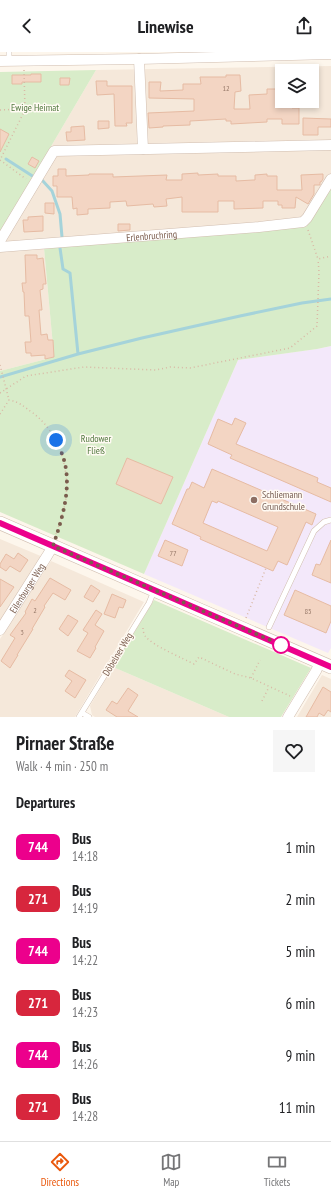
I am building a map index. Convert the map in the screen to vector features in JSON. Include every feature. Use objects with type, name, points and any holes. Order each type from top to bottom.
[{"type":"street","points":[[6,58],[139,59],[223,54],[331,54]]},
{"type":"street","points":[[139,59],[143,149]]},
{"type":"street","points":[[0,241],[54,151],[331,145]]},
{"type":"street","points":[[303,222],[331,179]]},
{"type":"street","name":"Erlenbruchring","points":[[0,247],[258,227],[303,222]]},
{"type":"street","points":[[0,523],[326,664]]},
{"type":"street","name":"Eilenburger Weg","points":[[0,630],[53,546]]},
{"type":"street","points":[[288,717],[316,671],[326,664]]},
{"type":"lane","points":[[269,627],[314,531],[324,522],[331,520]]},
{"type":"lane","name":"Döbelner Weg","points":[[80,715],[149,603],[154,590]]},
{"type":"lane","points":[[80,715],[89,717]]},
{"type":"path","points":[[24,70],[25,110],[0,160],[34,185]]},
{"type":"path","points":[[0,110],[46,108]]},
{"type":"path","points":[[0,393],[26,376],[84,367],[156,370],[170,367],[190,368],[290,348],[317,326],[318,259],[306,226],[303,222]]},
{"type":"path","points":[[318,259],[331,256]]},
{"type":"path","points":[[0,365],[9,400],[0,414]]},
{"type":"path","points":[[9,400],[17,402],[41,420],[56,440],[64,461],[67,480],[66,500],[53,546]]},
{"type":"path","points":[[245,622],[266,568]]},
{"type":"path","points":[[140,616],[144,619],[142,624],[143,632],[146,638],[154,644],[194,664],[199,657],[235,674],[252,678],[298,700]]},
{"type":"path","points":[[252,678],[260,660]]},
{"type":"path","points":[[262,701],[269,686]]},
{"type":"shaded area","points":[[319,66],[331,66],[331,190],[306,227],[44,248],[54,357],[0,371],[0,233],[96,70],[275,67],[275,108],[319,108]]},
{"type":"shaded area","name":"Schliemann Grundschule","points":[[331,346],[331,648],[328,653],[144,574],[238,360]]},
{"type":"shaded area","points":[[0,539],[43,557],[0,624]]},
{"type":"shaded area","points":[[51,561],[144,602],[75,717],[0,717],[0,639]]},
{"type":"shaded area","points":[[113,667],[229,717],[95,717],[92,715],[90,706]]},
{"type":"shaded area","points":[[322,675],[331,679],[331,717],[297,717]]},
{"type":"green space","name":"Ewige Heimat","points":[[96,70],[0,233],[0,72]]},
{"type":"green space","name":"Rudower Fließ","points":[[330,189],[331,346],[238,360],[144,574],[0,512],[0,371],[54,357],[44,248],[306,227]]},
{"type":"green space","points":[[154,600],[311,668],[281,717],[229,717],[113,667]]},
{"type":"building","points":[[41,74],[41,82],[22,82],[22,84],[12,84],[12,75]]},
{"type":"building","points":[[226,75],[240,75],[241,91],[235,92],[234,109],[250,109],[249,95],[267,94],[267,89],[275,89],[275,108],[299,108],[299,124],[282,124],[282,119],[267,119],[267,122],[231,124],[231,121],[226,121],[226,119],[190,121],[190,125],[149,128],[148,113],[194,111],[194,99],[149,98],[149,82],[161,82],[160,91],[183,90],[183,84],[201,84],[200,77],[226,77]]},
{"type":"building","points":[[60,78],[70,78],[69,85],[60,85]]},
{"type":"building","points":[[96,81],[107,81],[107,86],[132,86],[132,123],[126,123],[127,126],[115,126],[114,94],[97,95]]},
{"type":"building","points":[[303,118],[331,119],[331,127],[318,127],[318,135],[303,135]]},
{"type":"building","points":[[98,121],[109,121],[109,128],[98,129]]},
{"type":"building","points":[[84,126],[85,140],[67,141],[66,132],[71,132],[71,127]]},
{"type":"building","points":[[0,129],[9,134],[0,152]]},
{"type":"building","points":[[32,157],[39,161],[35,168],[28,164]]},
{"type":"building","points":[[58,169],[66,169],[66,176],[89,174],[113,174],[113,177],[167,175],[166,180],[182,180],[182,174],[198,173],[198,175],[218,174],[218,176],[236,176],[236,181],[255,180],[255,175],[267,174],[267,176],[277,176],[277,190],[302,190],[301,175],[323,174],[323,179],[320,182],[320,185],[314,185],[314,194],[308,204],[296,197],[295,208],[282,208],[282,205],[278,205],[278,201],[263,201],[263,208],[234,209],[234,201],[218,201],[218,212],[182,212],[182,197],[166,199],[167,206],[154,207],[153,204],[127,206],[126,201],[110,202],[110,208],[88,209],[88,214],[77,215],[77,208],[73,209],[72,197],[57,197],[57,186],[53,186],[53,176],[58,176]]},
{"type":"building","points":[[45,203],[54,203],[54,214],[45,213]]},
{"type":"building","points":[[43,216],[43,231],[24,232],[23,220],[28,220],[28,217]]},
{"type":"building","points":[[118,224],[130,224],[130,230],[118,231]]},
{"type":"building","points":[[25,255],[37,255],[37,259],[43,258],[46,284],[43,284],[43,289],[40,290],[42,310],[39,310],[41,335],[47,334],[48,340],[53,340],[54,357],[45,359],[45,355],[31,356],[31,353],[26,353],[25,342],[31,342],[29,316],[25,316],[22,283],[26,283]]},
{"type":"building","points":[[235,418],[246,423],[236,444],[318,478],[317,482],[331,488],[331,502],[230,458],[232,455],[208,444],[218,419],[232,425]]},
{"type":"building","points":[[127,458],[173,477],[161,504],[116,484]]},
{"type":"building","points":[[212,469],[316,514],[312,525],[306,522],[287,565],[278,561],[273,571],[200,539],[201,537],[172,524],[187,489],[189,489],[192,482],[204,488]],"holes":[[[212,501],[217,503],[218,501],[278,527],[267,551],[203,523]]]},
{"type":"building","points":[[165,540],[188,550],[182,566],[158,556]]},
{"type":"building","points":[[331,540],[331,583],[312,575],[316,564],[320,565]]},
{"type":"building","points":[[18,553],[28,560],[20,572],[10,566],[6,571],[0,567],[0,564],[6,554],[14,559]]},
{"type":"building","points":[[50,578],[71,590],[65,600],[53,593],[44,606],[45,607],[33,629],[10,668],[1,661],[15,638],[10,635],[26,613],[25,612],[32,599],[35,601]]},
{"type":"building","points":[[0,579],[14,587],[0,607]]},
{"type":"building","points":[[91,585],[100,591],[93,602],[84,597]]},
{"type":"building","points":[[295,590],[331,606],[331,621],[326,633],[284,615]]},
{"type":"building","points":[[112,594],[126,600],[123,608],[119,607],[115,618],[104,614]]},
{"type":"building","points":[[96,610],[102,614],[95,625],[104,631],[90,658],[77,651],[88,633],[83,630]]},
{"type":"building","points":[[68,615],[78,621],[68,636],[59,629]]},
{"type":"building","points":[[69,670],[86,680],[75,698],[65,691],[72,681],[65,676]]},
{"type":"building","points":[[323,687],[331,692],[331,712],[328,710],[324,716],[319,713],[317,717],[306,717]]},
{"type":"building","points":[[128,688],[138,695],[128,711],[138,717],[117,717],[106,710],[112,701],[117,704]]},
{"type":"waterway","points":[[6,159],[34,177]]},
{"type":"waterway","points":[[42,180],[52,191],[60,214],[62,237]]},
{"type":"waterway","points":[[60,248],[63,269],[70,273],[78,354]]},
{"type":"waterway","name":"Rudower Fließ","points":[[0,377],[78,354],[142,338],[302,303],[331,299]]},
{"type":"bus line","name":"744","points":[[0,523],[331,667]]},
{"type":"place","name":"Schliemann Grundschule","points":[[254,500]]},
{"type":"route","points":[[56,440],[64,461],[67,480],[66,500],[53,546],[284,646],[281,645]]}]
